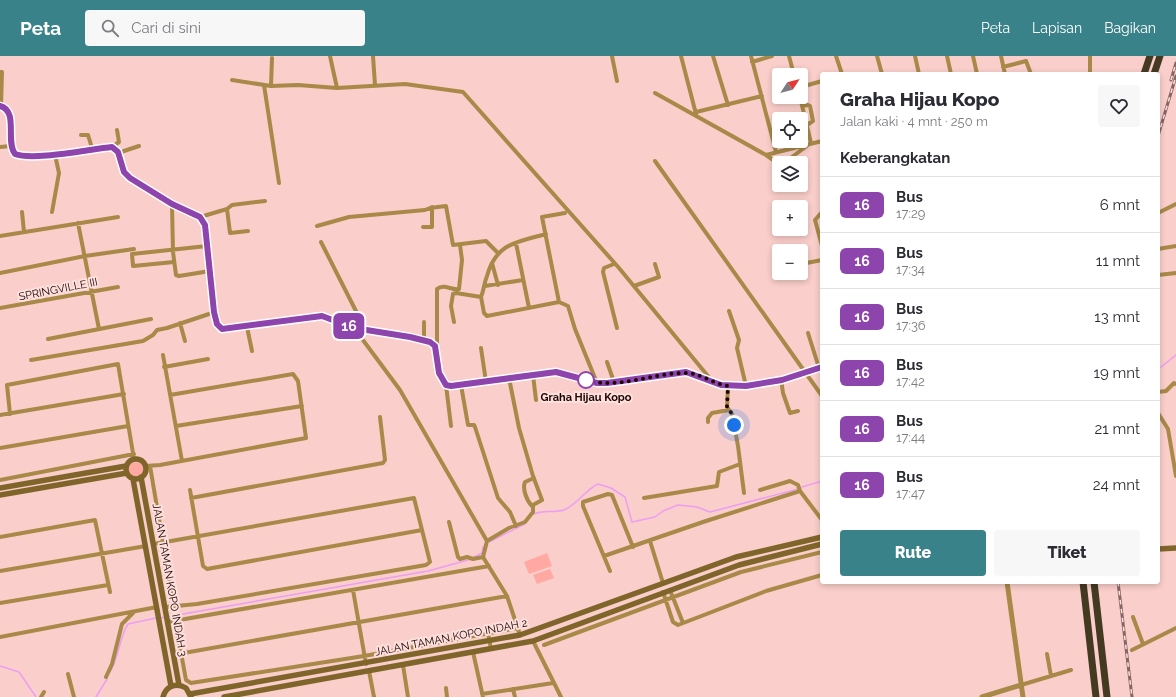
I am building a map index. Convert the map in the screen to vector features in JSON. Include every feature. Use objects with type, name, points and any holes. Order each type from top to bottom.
[{"type":"highway","points":[[1145,72],[1150,56]]},
{"type":"highway","points":[[1155,72],[1160,56]]},
{"type":"highway","points":[[1083,584],[1096,697]]},
{"type":"highway","points":[[1094,584],[1107,697]]},
{"type":"main road","points":[[0,488],[126,466],[134,457],[148,466],[141,477],[134,479],[127,473],[126,466]]},
{"type":"main road","points":[[0,495],[127,473]]},
{"type":"main road","name":"JALAN TAMAN KOPO INDAH 3","points":[[141,477],[167,614],[177,654],[179,685]]},
{"type":"main road","name":"JALAN TAMAN KOPO INDAH 3","points":[[134,479],[171,686]]},
{"type":"main road","name":"JALAN TAMAN KOPO INDAH 2","points":[[179,685],[186,688],[190,696],[520,635],[736,557],[820,537]]},
{"type":"main road","points":[[801,542],[804,548]]},
{"type":"main road","name":"JALAN TAMAN KOPO INDAH 2","points":[[224,697],[533,641],[739,564],[820,544]]},
{"type":"main road","points":[[1160,549],[1176,548]]},
{"type":"main road","points":[[316,672],[317,680]]},
{"type":"main road","points":[[163,697],[165,691],[171,686],[179,685]]},
{"type":"street","points":[[330,56],[337,88]]},
{"type":"street","points":[[373,56],[374,85]]},
{"type":"street","points":[[612,56],[617,81]]},
{"type":"street","points":[[681,56],[696,114]]},
{"type":"street","points":[[713,56],[728,105]]},
{"type":"street","points":[[751,56],[776,152]]},
{"type":"street","points":[[752,62],[772,56]]},
{"type":"street","points":[[789,56],[792,68]]},
{"type":"street","points":[[836,56],[841,72]]},
{"type":"street","points":[[877,56],[881,72]]},
{"type":"street","points":[[914,56],[918,72]]},
{"type":"street","points":[[947,56],[951,72]]},
{"type":"street","points":[[973,56],[977,72]]},
{"type":"street","points":[[1001,56],[1004,72]]},
{"type":"street","points":[[1090,56],[1090,72]]},
{"type":"street","points":[[271,86],[272,58]]},
{"type":"street","points":[[1003,67],[1026,61],[1030,72]]},
{"type":"street","points":[[0,72],[2,72],[0,106],[7,110],[10,115],[11,146],[13,152],[19,155],[55,155],[92,148],[112,147],[118,142],[116,130]]},
{"type":"street","points":[[232,80],[271,86],[298,85],[337,88],[405,84],[463,92],[634,286],[714,383]]},
{"type":"street","points":[[808,85],[820,82]]},
{"type":"street","points":[[264,85],[279,184]]},
{"type":"street","points":[[655,93],[696,114],[772,159]]},
{"type":"street","points":[[696,114],[762,96]]},
{"type":"street","points":[[804,112],[803,106],[810,106],[813,121],[808,124]]},
{"type":"street","points":[[808,131],[810,144]]},
{"type":"street","points":[[81,135],[88,135],[92,148]]},
{"type":"street","points":[[766,155],[820,142]]},
{"type":"street","points":[[794,156],[810,144]]},
{"type":"street","points":[[0,147],[11,146]]},
{"type":"street","points":[[118,153],[139,146]]},
{"type":"street","points":[[112,147],[118,153],[124,172],[130,178],[172,204],[200,217],[205,225],[214,312],[217,324],[222,329],[246,327],[319,316],[354,328],[424,340],[432,343],[437,349]]},
{"type":"street","points":[[52,212],[59,173],[55,155]]},
{"type":"street","points":[[655,161],[820,393]]},
{"type":"street","points":[[200,217],[227,209],[232,205],[265,201]]},
{"type":"street","points":[[172,204],[173,250],[176,275],[178,276],[210,270]]},
{"type":"street","points":[[1160,212],[1176,204]]},
{"type":"street","points":[[317,226],[350,217],[425,210],[432,207],[446,206],[452,244],[454,246],[486,241],[498,253]]},
{"type":"street","points":[[422,227],[432,226],[432,207]]},
{"type":"street","points":[[227,209],[230,233],[248,231]]},
{"type":"street","points":[[22,212],[24,232]]},
{"type":"street","points":[[559,302],[542,217],[565,213]]},
{"type":"street","points":[[820,214],[815,220],[820,239]]},
{"type":"street","points":[[0,236],[78,222],[118,217]]},
{"type":"street","points":[[78,222],[90,276],[91,292],[99,329]]},
{"type":"street","points":[[546,234],[508,244],[498,253],[492,263],[481,297],[484,313],[487,316],[559,302],[568,306],[595,382]]},
{"type":"street","points":[[320,242],[360,319],[363,329]]},
{"type":"street","points":[[516,243],[528,308]]},
{"type":"street","points":[[451,426],[446,385],[439,373],[437,349],[437,289],[442,286],[456,290],[459,288],[462,260],[460,245]]},
{"type":"street","points":[[174,262],[133,266],[132,254],[207,246]]},
{"type":"street","points":[[1160,249],[1176,246]]},
{"type":"street","points":[[0,273],[85,256],[134,249]]},
{"type":"street","points":[[808,263],[820,260]]},
{"type":"street","points":[[492,263],[498,285]]},
{"type":"street","points":[[614,264],[604,268],[604,272],[610,294],[612,312],[617,328]]},
{"type":"street","points":[[634,286],[659,277],[655,264]]},
{"type":"street","points":[[1160,275],[1176,273]]},
{"type":"street","points":[[485,286],[523,280]]},
{"type":"street","name":"SPRINGVILLE III","points":[[0,308],[118,287]]},
{"type":"street","points":[[454,322],[451,306],[453,294],[456,293],[481,297]]},
{"type":"street","points":[[31,360],[143,341],[153,335],[157,330],[214,312]]},
{"type":"street","points":[[729,312],[739,340],[737,348],[746,386]]},
{"type":"street","points":[[48,339],[151,319]]},
{"type":"street","points":[[424,322],[424,340]]},
{"type":"street","points":[[180,323],[185,341]]},
{"type":"street","points":[[246,327],[252,351]]},
{"type":"street","points":[[354,328],[383,364],[400,390],[486,544],[483,557],[506,596],[520,635]]},
{"type":"street","points":[[446,385],[461,385],[556,372],[595,382],[614,382],[686,372],[693,373],[714,383],[728,386],[746,386],[782,380],[820,368],[808,333]]},
{"type":"street","points":[[481,348],[486,382]]},
{"type":"street","points":[[164,355],[164,367],[182,462]]},
{"type":"street","points":[[164,367],[208,360]]},
{"type":"street","points":[[607,362],[614,382]]},
{"type":"street","points":[[0,480],[134,457],[119,366],[116,363],[7,385],[6,388],[10,414]]},
{"type":"street","points":[[170,395],[293,374],[297,379],[302,406],[305,439],[182,462],[148,466],[174,607]]},
{"type":"street","points":[[533,375],[536,400]]},
{"type":"street","points":[[509,378],[519,428],[542,500],[532,506]]},
{"type":"street","points":[[782,380],[784,390],[783,393],[790,413],[798,411]]},
{"type":"street","points":[[1160,392],[1166,391],[1174,383],[1176,384]]},
{"type":"street","points":[[461,385],[468,426],[474,425],[475,427],[498,498],[510,512],[516,526]]},
{"type":"street","points":[[728,386],[726,398],[729,410],[732,414],[744,493]]},
{"type":"street","points":[[0,415],[124,394]]},
{"type":"street","points":[[176,426],[302,406]]},
{"type":"street","points":[[708,422],[708,418],[712,413],[729,410]]},
{"type":"street","points":[[1160,416],[1168,429],[1176,476]]},
{"type":"street","points":[[191,498],[383,463],[385,460],[380,417]]},
{"type":"street","points":[[0,448],[128,426]]},
{"type":"street","points":[[644,498],[717,486],[719,472],[740,464]]},
{"type":"street","points":[[486,544],[527,520],[533,512],[523,485],[524,482],[534,478]]},
{"type":"street","points":[[760,490],[790,481],[798,485],[800,491],[820,517]]},
{"type":"street","points":[[190,490],[203,566],[207,570],[422,530]]},
{"type":"street","points":[[604,556],[800,491]]},
{"type":"street","points":[[610,571],[582,504],[585,501],[608,494],[613,496],[633,547]]},
{"type":"street","points":[[154,544],[414,498],[430,562],[428,565],[174,607],[167,614],[175,620],[489,566]]},
{"type":"street","points":[[0,537],[95,520],[110,592]]},
{"type":"street","points":[[449,522],[458,557],[460,559],[467,557],[473,560],[483,557]]},
{"type":"street","points":[[650,541],[663,583]]},
{"type":"street","points":[[0,571],[146,546]]},
{"type":"street","points":[[544,645],[741,572],[820,552]]},
{"type":"street","points":[[663,592],[673,622],[676,625],[766,591],[820,576]]},
{"type":"street","points":[[1007,584],[1023,697]]},
{"type":"street","points":[[0,603],[108,585]]},
{"type":"street","points":[[353,590],[366,664]]},
{"type":"street","points":[[670,590],[683,623]]},
{"type":"street","points":[[177,654],[506,596]]},
{"type":"street","points":[[0,637],[157,607]]},
{"type":"street","points":[[106,677],[112,664],[122,624],[134,611]]},
{"type":"street","points":[[1133,617],[1143,644]]},
{"type":"street","points":[[175,620],[177,654],[188,683],[364,656],[518,628]]},
{"type":"street","points":[[575,625],[578,633]]},
{"type":"street","points":[[1132,650],[1176,628]]},
{"type":"street","points":[[488,633],[491,649]]},
{"type":"street","points":[[533,641],[561,697]]},
{"type":"street","points":[[473,652],[482,696],[553,683]]},
{"type":"street","points":[[1047,654],[1051,676]]},
{"type":"street","points":[[404,665],[408,697]]},
{"type":"street","points":[[982,697],[1071,670]]},
{"type":"street","points":[[370,671],[374,697]]},
{"type":"street","points":[[68,674],[74,697]]},
{"type":"street","points":[[214,680],[216,690]]},
{"type":"street","points":[[446,688],[448,697]]},
{"type":"street","points":[[513,690],[514,697]]},
{"type":"street","points":[[42,697],[44,692]]},
{"type":"shaded area","points":[[136,462],[143,467],[144,470],[139,477],[136,478],[129,473],[128,470],[133,463]]},
{"type":"shaded area","points":[[547,553],[552,566],[529,574],[524,562]]},
{"type":"shaded area","points":[[550,569],[554,578],[537,584],[533,575]]},
{"type":"waterway","points":[[1161,367],[1176,355]]},
{"type":"waterway","points":[[802,487],[820,482]]},
{"type":"waterway","points":[[534,514],[564,510],[598,484],[611,488],[625,497],[632,522],[655,517],[663,511],[678,505],[697,507],[710,512],[798,489]]},
{"type":"waterway","points":[[489,542],[525,524]]},
{"type":"waterway","points":[[474,557],[482,553],[483,547]]},
{"type":"waterway","points":[[160,618],[428,571],[468,560]]},
{"type":"waterway","points":[[110,672],[128,624],[156,618]]},
{"type":"waterway","points":[[0,666],[19,672],[36,697]]},
{"type":"waterway","points":[[96,697],[107,679]]},
{"type":"railway","points":[[1171,80],[1176,63]]},
{"type":"railway","points":[[1160,129],[1176,76]]},
{"type":"railway","points":[[1118,584],[1132,697]]},
{"type":"bus line","name":"16","points":[[0,106],[4,107],[10,115],[11,146],[15,154],[21,156],[55,155],[92,148],[112,147],[118,152],[126,175],[156,195],[200,217],[205,225],[214,312],[217,324],[222,329],[322,316],[354,328],[390,333],[430,342],[437,349],[439,373],[443,381],[448,386],[556,372],[597,383],[661,377],[686,372],[693,373],[721,385],[746,386],[782,380],[820,368]]},
{"type":"place","name":"Graha Hijau Kopo","points":[[586,380]]},
{"type":"route","points":[[586,380],[597,383],[607,383],[661,377],[686,372],[693,373],[714,383],[728,386],[728,395],[726,398],[727,407],[732,414],[734,425]]}]
